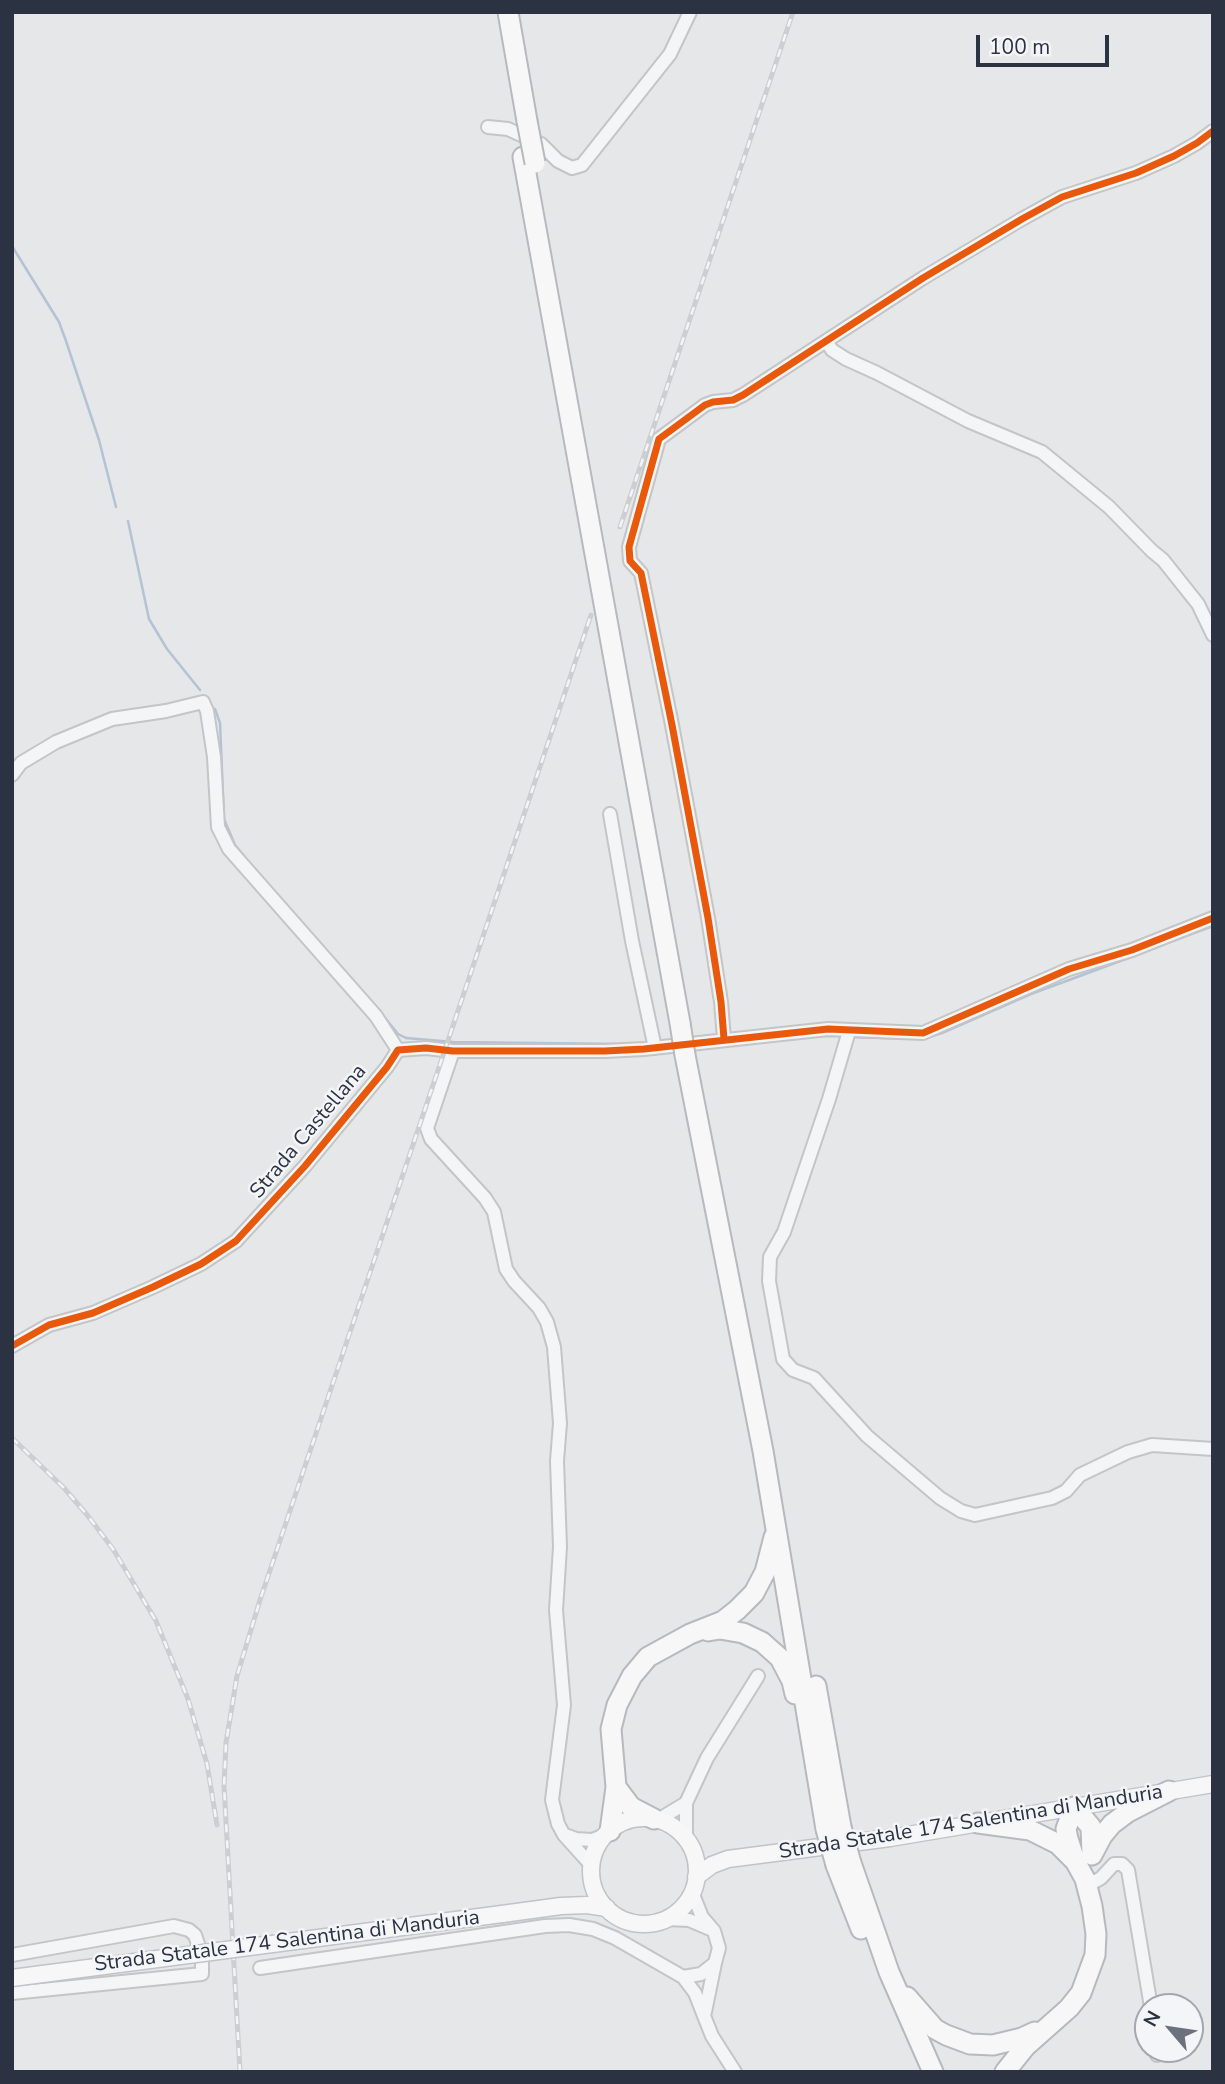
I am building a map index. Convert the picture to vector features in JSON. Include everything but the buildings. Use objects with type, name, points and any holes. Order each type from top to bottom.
[{"type":"highway","points":[[497,12],[529,160],[814,1753],[843,1864],[880,1980],[921,2072]]},
{"type":"highway","points":[[508,12],[521,118]]},
{"type":"highway","points":[[691,1055],[794,1561],[834,1828]]},
{"type":"highway","points":[[607,1833],[616,1787],[611,1729],[617,1705],[632,1675],[648,1657],[723,1620],[754,1593],[765,1572],[776,1529]]},
{"type":"highway","points":[[690,1634],[720,1629],[743,1633],[762,1642],[780,1658],[792,1681],[801,1722],[814,1753]]},
{"type":"highway","points":[[616,1787],[631,1807],[656,1819]]},
{"type":"highway","points":[[1083,1858],[1112,1824],[1128,1812],[1169,1791]]},
{"type":"highway","points":[[1005,2072],[1025,2046],[1069,2008],[1081,1993],[1095,1955],[1095,1925],[1083,1858],[1091,1827],[1074,1807]]},
{"type":"highway","points":[[978,1823],[1030,1830],[1083,1858]]},
{"type":"highway","points":[[843,1864],[933,2072]]},
{"type":"highway","points":[[891,1976],[935,2029],[970,2044],[993,2045],[1022,2038],[1049,2025]]},
{"type":"main road","name":"Strada Statale 174 Salentina di Manduria","points":[[694,1884],[712,1865],[728,1860],[806,1850],[1213,1784]]},
{"type":"main road","points":[[561,1906],[581,1892],[591,1869],[594,1852],[607,1833],[626,1821],[656,1819],[669,1824],[688,1842],[696,1861],[694,1884],[677,1912],[654,1923],[629,1921],[607,1908],[598,1898],[591,1869]]},
{"type":"main road","name":"Strada Statale 174 Salentina di Manduria","points":[[688,1842],[708,1854],[728,1860]]},
{"type":"main road","name":"Strada Statale 174 Salentina di Manduria","points":[[12,1978],[561,1906],[607,1908]]},
{"type":"street","points":[[488,127],[508,129],[541,144],[558,161],[572,168],[582,165],[670,54],[690,12]]},
{"type":"street","points":[[724,1039],[708,918],[692,826],[641,573],[630,561],[629,547],[659,439],[705,405],[733,400],[743,395],[963,253],[1062,197],[1136,173],[1185,150],[1213,131]]},
{"type":"street","points":[[826,341],[832,350],[846,359],[968,421],[1042,452],[1109,507],[1163,560],[1198,604],[1213,635]]},
{"type":"street","points":[[12,775],[20,764],[56,742],[112,719],[203,702],[207,711],[214,757],[218,827],[229,849],[376,1016],[398,1050],[426,1048],[453,1051],[605,1051],[828,1029],[848,1037],[923,1033],[1069,970],[1132,950],[1213,918]]},
{"type":"street","points":[[610,814],[632,941],[655,1048]]},
{"type":"street","points":[[848,1037],[784,1232],[770,1257],[769,1281],[783,1359],[793,1370],[814,1378],[867,1436],[940,1498],[961,1511],[975,1515],[1052,1498],[1066,1491],[1080,1475],[1128,1452],[1152,1445],[1213,1449]]},
{"type":"street","name":"Strada Castellana","points":[[12,1346],[48,1325],[93,1313],[153,1287],[201,1264],[236,1241],[298,1175],[387,1068],[398,1050]]},
{"type":"street","points":[[453,1051],[427,1128],[431,1139],[485,1198],[494,1212],[506,1269],[539,1308],[547,1322],[554,1348],[560,1423],[557,1461],[560,1547],[556,1610],[564,1705],[552,1800],[558,1824],[564,1835],[591,1869]]},
{"type":"street","points":[[688,1842],[686,1803],[707,1758],[758,1676]]},
{"type":"street","points":[[656,1819],[686,1803]]},
{"type":"street","points":[[564,1835],[592,1840],[607,1833]]},
{"type":"street","points":[[1086,1882],[1101,1878],[1114,1864],[1122,1864],[1128,1870],[1149,1993]]},
{"type":"street","points":[[694,1884],[702,1917],[713,1931],[719,1948],[705,2012]]},
{"type":"street","points":[[666,1919],[689,1920],[713,1931]]},
{"type":"street","points":[[260,1968],[545,1926],[569,1925],[593,1929],[615,1938],[683,1977],[705,2012],[712,2036],[735,2072]]},
{"type":"street","points":[[12,1955],[174,1926],[189,1930],[195,1935],[202,1956],[202,1974],[12,1993]]},
{"type":"street","points":[[683,1977],[701,1975],[715,1964]]},
{"type":"waterway","points":[[12,246],[59,322],[99,440],[116,507]]},
{"type":"waterway","points":[[128,521],[149,619],[167,649],[200,690]]},
{"type":"waterway","points":[[215,709],[220,723],[224,819],[235,845],[253,867]]},
{"type":"waterway","points":[[1140,953],[1213,926]]},
{"type":"waterway","points":[[929,1037],[1031,994],[1134,956]]},
{"type":"waterway","points":[[361,990],[371,1001]]},
{"type":"waterway","points":[[382,1014],[398,1034],[406,1038],[453,1042],[620,1044]]},
{"type":"waterway","points":[[814,1036],[842,1036]]},
{"type":"waterway","points":[[852,1037],[919,1039]]},
{"type":"railway","points":[[620,527],[793,12]]},
{"type":"railway","points":[[240,2072],[224,1786],[226,1743],[237,1676],[260,1600],[591,615]]},
{"type":"railway","points":[[12,1438],[64,1488],[88,1516],[113,1549],[156,1621],[188,1699],[207,1764],[217,1825]]},
{"type":"cycle path","points":[[724,1039],[708,918],[672,725],[641,573],[630,561],[629,547],[659,439],[705,405],[733,400],[743,395],[923,278],[1022,219],[1062,197],[1136,173],[1174,156],[1213,131]]},
{"type":"cycle path","points":[[12,1346],[49,1325],[93,1313],[153,1287],[201,1264],[236,1241],[305,1166],[398,1050],[426,1048],[453,1051],[605,1051],[828,1029],[923,1033],[1069,969],[1132,950],[1213,918]]}]
